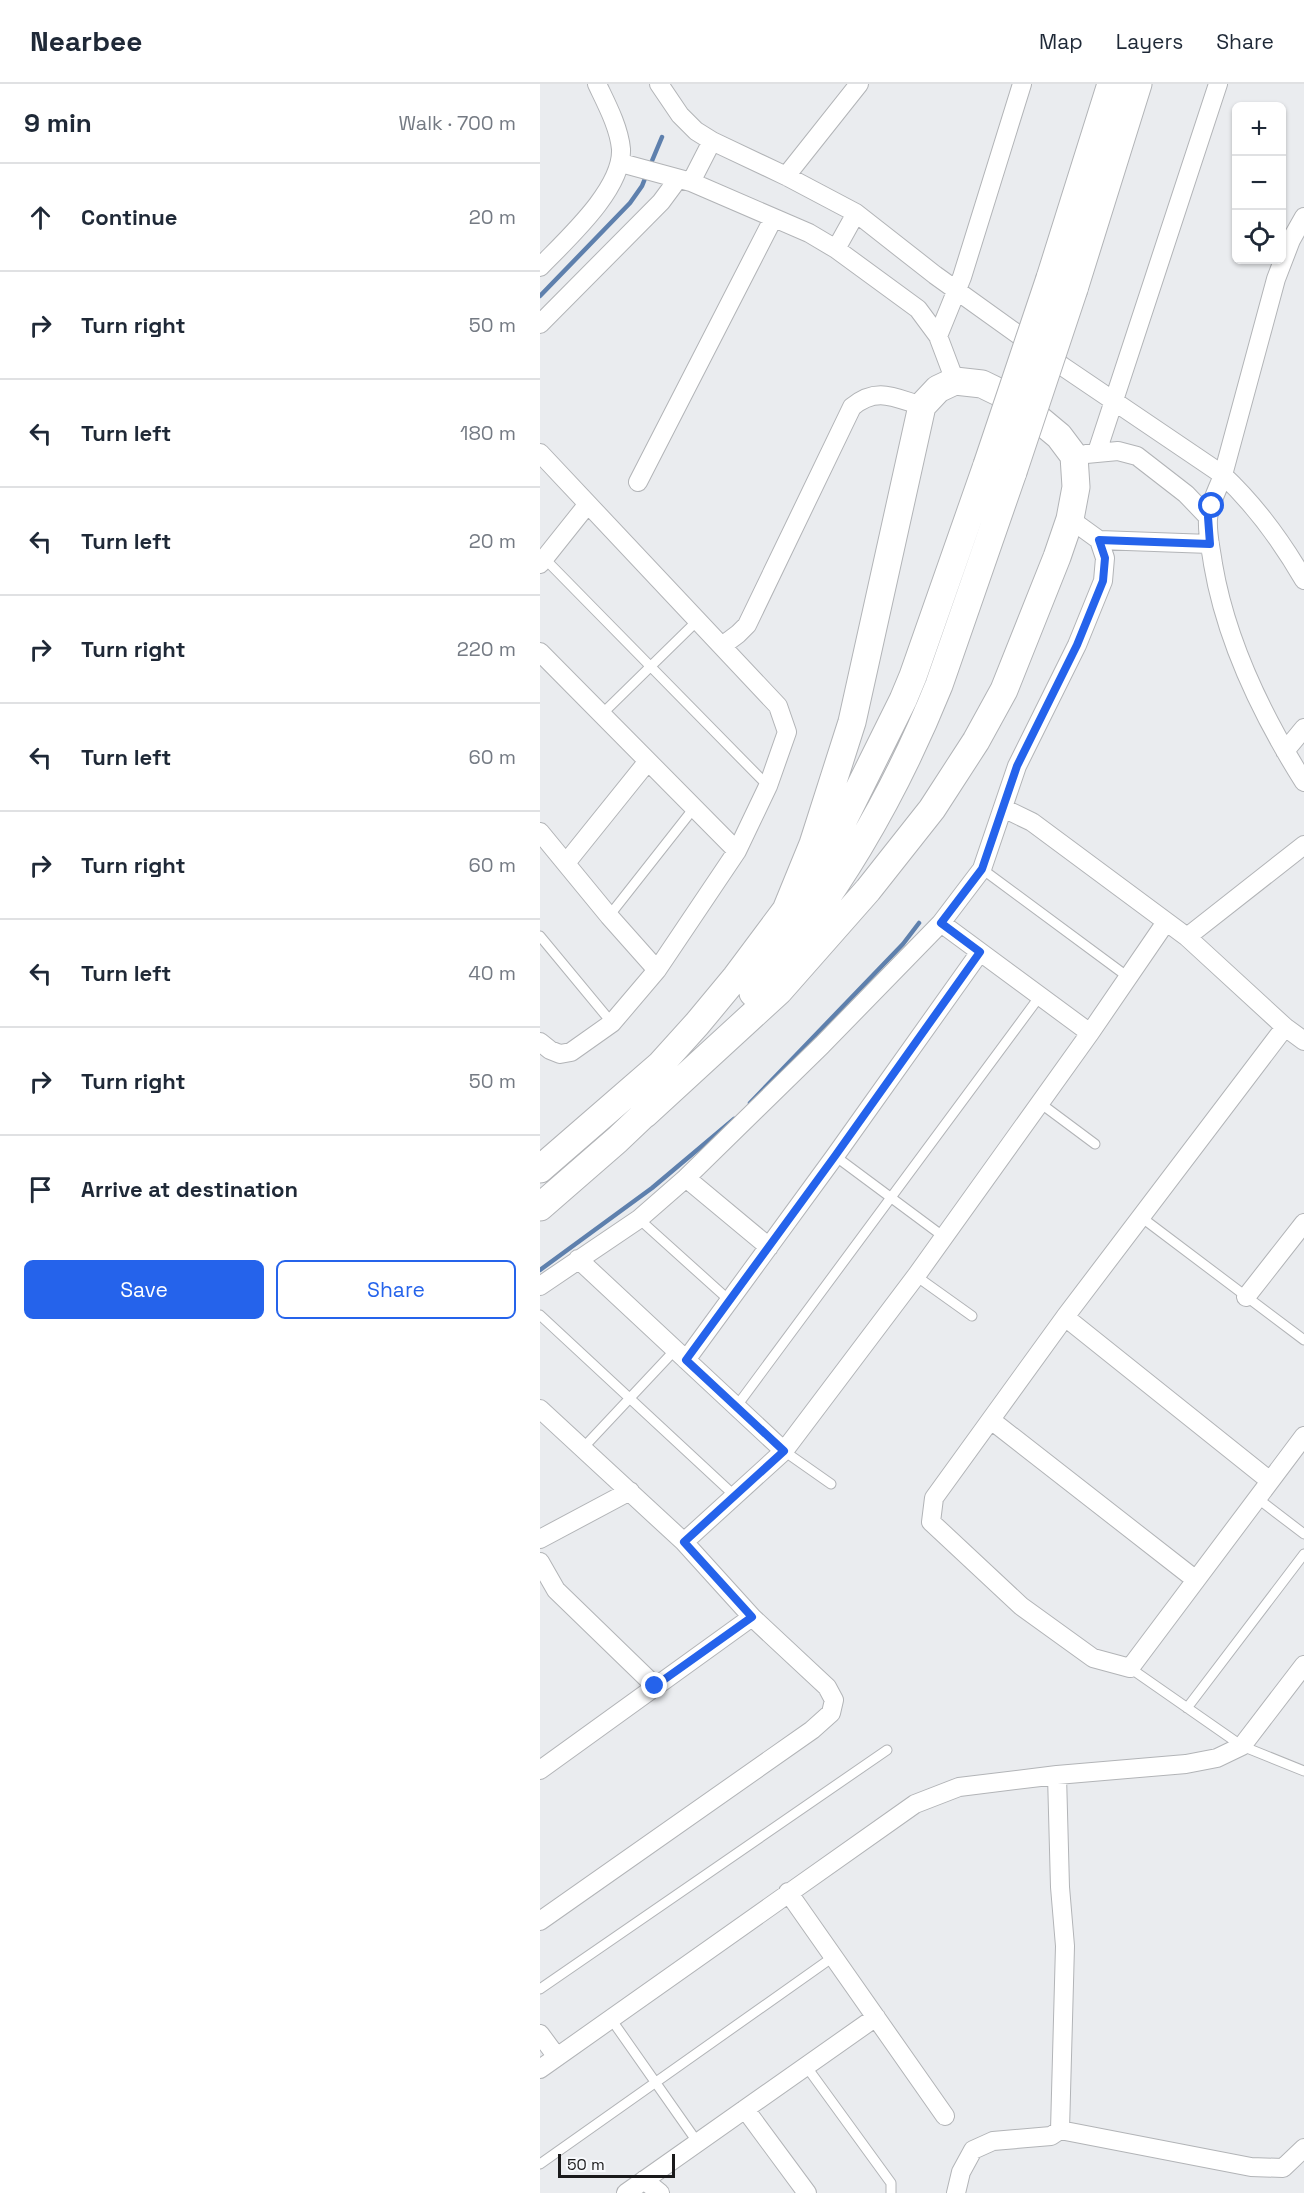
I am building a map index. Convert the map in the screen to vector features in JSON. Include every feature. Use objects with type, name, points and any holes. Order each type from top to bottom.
[{"type":"main road","points":[[645,1114],[775,967],[828,898],[863,842],[927,715],[1013,472],[1111,84]]},
{"type":"main road","points":[[540,1169],[660,1065],[697,1024],[786,910],[832,843],[903,700],[925,647],[987,465],[1062,283],[1138,84]]},
{"type":"main road","points":[[540,1207],[779,990],[868,890],[932,809],[976,741],[1004,690],[1058,557],[1086,454],[1059,436],[1017,401],[982,384],[955,381],[938,389],[922,406],[852,722],[813,844],[786,910]]},
{"type":"street","points":[[597,84],[616,131],[626,165]]},
{"type":"street","points":[[540,324],[661,202],[692,167],[696,131],[680,115],[659,84]]},
{"type":"street","points":[[786,176],[859,84]]},
{"type":"street","points":[[938,336],[955,295],[1022,84]]},
{"type":"street","points":[[1086,454],[1113,400],[1218,84]]},
{"type":"street","points":[[626,165],[692,167],[786,176],[856,213],[955,295],[1113,400],[1242,493],[1286,551],[1304,580]]},
{"type":"street","points":[[540,267],[578,228],[626,165]]},
{"type":"street","points":[[692,167],[773,219],[809,233],[836,249],[918,309],[938,336],[955,381]]},
{"type":"street","points":[[836,249],[856,213]]},
{"type":"street","points":[[1304,217],[1291,240],[1276,279],[1222,479],[1210,511],[1210,544],[1218,592],[1241,660],[1285,752],[1304,782]]},
{"type":"street","points":[[638,482],[773,219]]},
{"type":"street","points":[[722,646],[747,625],[852,407],[863,398],[879,394],[922,406]]},
{"type":"street","points":[[1086,454],[1118,451],[1137,456],[1210,511]]},
{"type":"street","points":[[540,1042],[560,1054],[571,1052],[612,1023],[657,970],[737,851],[768,786],[787,732],[778,706],[542,459]]},
{"type":"street","points":[[542,561],[587,505]]},
{"type":"street","points":[[1070,519],[1099,540],[1210,544]]},
{"type":"street","points":[[540,1286],[639,1219],[686,1179],[822,1046],[941,923],[982,869],[1017,766],[1077,645],[1103,581],[1105,558],[1099,540]]},
{"type":"street","points":[[540,652],[737,851]]},
{"type":"street","points":[[1285,752],[1304,728]]},
{"type":"street","points":[[566,863],[648,761]]},
{"type":"street","points":[[1003,808],[1032,822],[1186,937],[1285,1027],[1304,1041]]},
{"type":"street","points":[[540,832],[657,970]]},
{"type":"street","points":[[1186,937],[1304,845]]},
{"type":"street","points":[[684,1542],[784,1451],[916,1276],[1090,1033],[1166,922]]},
{"type":"street","points":[[941,923],[1090,1033]]},
{"type":"street","points":[[681,1355],[730,1301],[980,952]]},
{"type":"street","points":[[1285,1027],[1065,1317],[934,1498],[932,1522],[1021,1606],[1093,1658],[1130,1668],[1304,1436]]},
{"type":"street","points":[[686,1179],[769,1247]]},
{"type":"street","points":[[1246,1297],[1304,1222]]},
{"type":"street","points":[[578,1259],[784,1451]]},
{"type":"street","points":[[1065,1317],[1270,1481]]},
{"type":"street","points":[[540,1409],[684,1542],[752,1617],[827,1687],[834,1700],[831,1713],[812,1730],[540,1921]]},
{"type":"street","points":[[991,1420],[1196,1580]]},
{"type":"street","points":[[540,1539],[630,1491]]},
{"type":"street","points":[[540,1562],[556,1590],[655,1686]]},
{"type":"street","points":[[540,1770],[752,1617]]},
{"type":"street","points":[[540,2068],[915,1804],[959,1786],[1186,1764],[1217,1758],[1242,1746],[1304,1665]]},
{"type":"street","points":[[1057,1775],[1060,1887],[1065,1946],[1060,2130]]},
{"type":"street","points":[[788,1892],[945,2116]]},
{"type":"street","points":[[626,2193],[876,2017]]},
{"type":"street","points":[[540,2034],[556,2057]]},
{"type":"street","points":[[745,2109],[807,2193]]},
{"type":"street","points":[[956,2193],[961,2172],[973,2150],[993,2141],[1051,2136],[1060,2130],[1251,2167],[1283,2168],[1304,2148]]},
{"type":"street","points":[[644,2180],[660,2193]]},
{"type":"lane","points":[[542,561],[768,786]]},
{"type":"lane","points":[[602,714],[697,621]]},
{"type":"lane","points":[[609,916],[694,808]]},
{"type":"lane","points":[[982,869],[1128,977]]},
{"type":"lane","points":[[540,936],[612,1023]]},
{"type":"lane","points":[[736,1407],[1040,996]]},
{"type":"lane","points":[[1040,1102],[1095,1144]]},
{"type":"lane","points":[[835,1156],[944,1237]]},
{"type":"lane","points":[[1141,1217],[1304,1341]]},
{"type":"lane","points":[[639,1219],[730,1301]]},
{"type":"lane","points":[[916,1276],[972,1316]]},
{"type":"lane","points":[[540,1315],[735,1496]]},
{"type":"lane","points":[[583,1448],[630,1398],[681,1355]]},
{"type":"lane","points":[[784,1451],[831,1484]]},
{"type":"lane","points":[[1257,1498],[1304,1534]]},
{"type":"lane","points":[[1187,1708],[1304,1554]]},
{"type":"lane","points":[[1130,1668],[1242,1746],[1304,1771]]},
{"type":"lane","points":[[540,1989],[887,1750]]},
{"type":"lane","points":[[540,2164],[833,1957]]},
{"type":"lane","points":[[611,2019],[698,2143]]},
{"type":"lane","points":[[806,2066],[891,2183],[891,2193]]},
{"type":"waterway","points":[[649,168],[662,137]]},
{"type":"waterway","points":[[540,296],[630,203],[646,176]]},
{"type":"waterway","points":[[750,1103],[903,944],[919,923]]},
{"type":"waterway","points":[[540,1270],[652,1188],[734,1119]]},
{"type":"route","points":[[655,1686],[752,1617],[684,1542],[784,1451],[686,1360],[980,952],[941,923],[982,869],[1017,766],[1077,645],[1103,581],[1105,558],[1099,540],[1210,544],[1208,517],[1212,506]]}]
